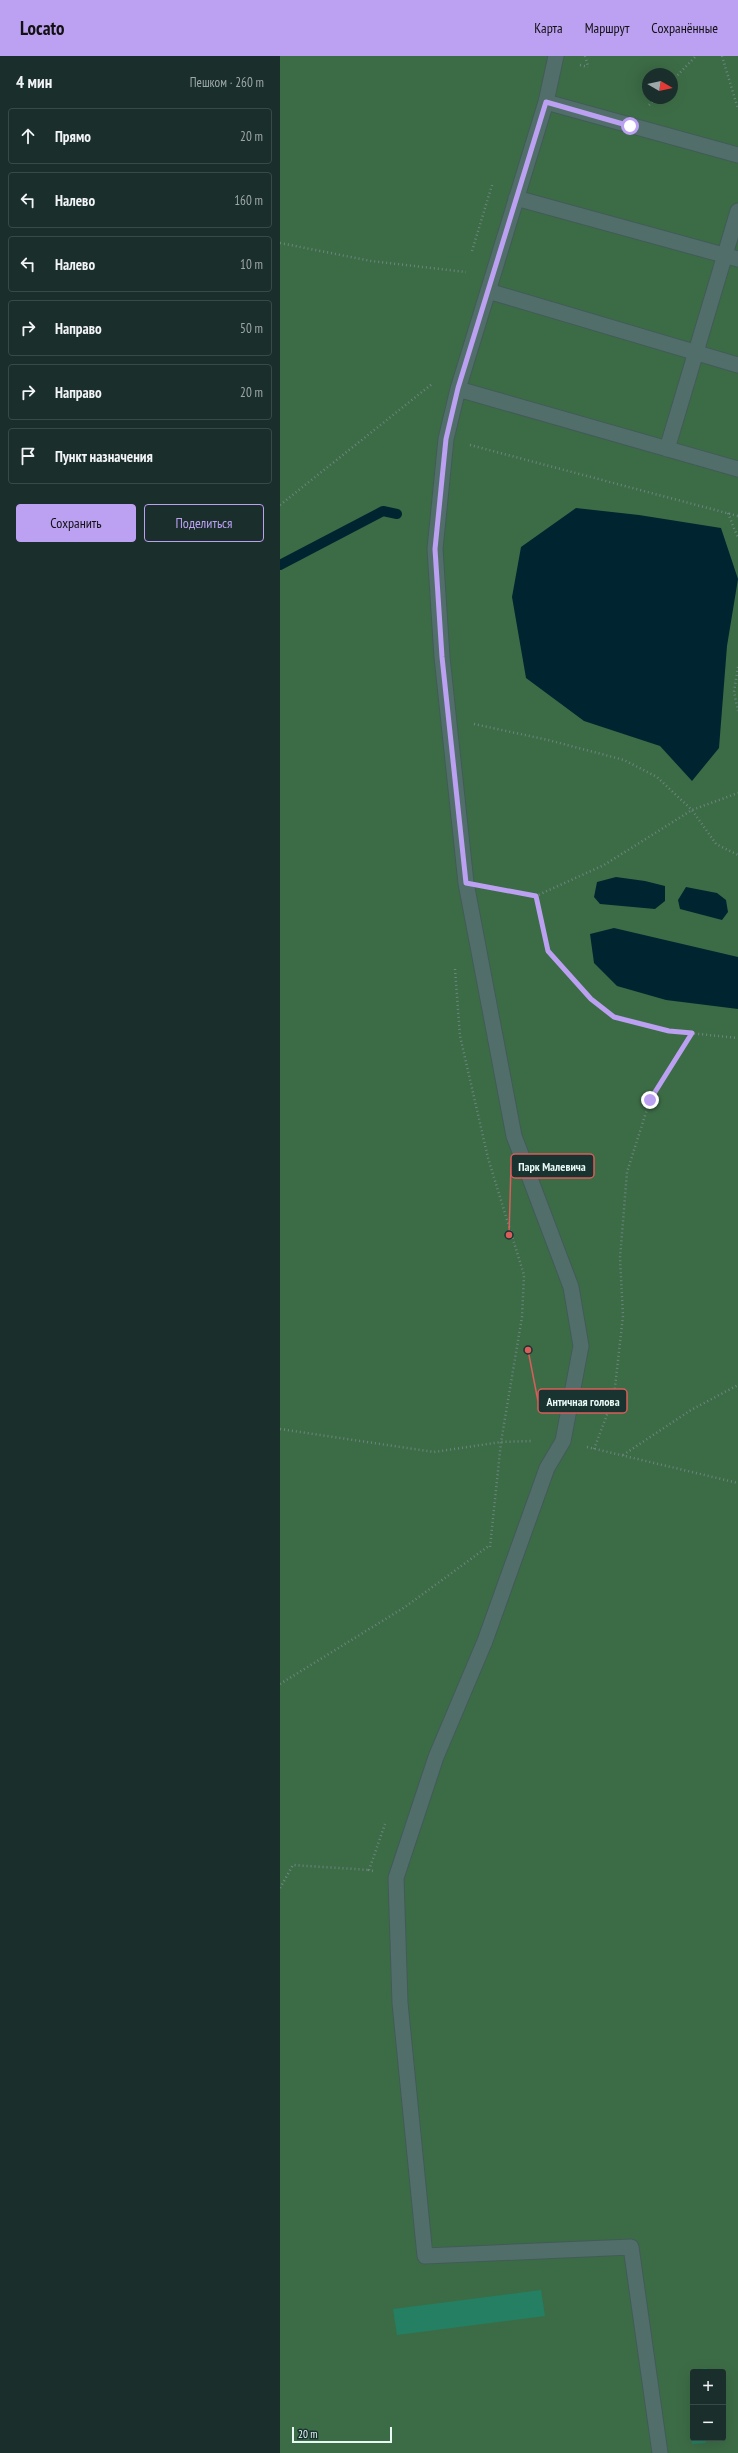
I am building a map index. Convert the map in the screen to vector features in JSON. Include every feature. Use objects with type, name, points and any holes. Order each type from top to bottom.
[{"type":"lane","points":[[556,56],[546,102],[458,388],[446,439],[435,549],[442,657],[466,883],[514,1136],[571,1288],[581,1346],[563,1441],[547,1468],[485,1641],[436,1757],[396,1878],[400,2003],[425,2256],[631,2247],[660,2453]]},
{"type":"lane","points":[[546,102],[738,155]]},
{"type":"lane","points":[[516,198],[731,257]]},
{"type":"lane","points":[[667,449],[696,352],[731,257],[738,211]]},
{"type":"lane","points":[[488,291],[738,365]]},
{"type":"lane","points":[[458,388],[738,469]]},
{"type":"path","points":[[585,56],[588,67]]},
{"type":"path","points":[[678,75],[696,56]]},
{"type":"path","points":[[722,56],[738,109]]},
{"type":"path","points":[[280,243],[371,261],[466,272]]},
{"type":"path","points":[[280,505],[432,384],[458,388]]},
{"type":"path","points":[[446,439],[738,516]]},
{"type":"path","points":[[728,513],[738,538]]},
{"type":"path","points":[[738,667],[734,692],[738,711]]},
{"type":"path","points":[[448,718],[548,740],[624,760],[657,777],[692,810],[716,844],[738,855]]},
{"type":"path","points":[[466,883],[536,896],[604,865],[692,810],[738,793]]},
{"type":"path","points":[[536,896],[548,951],[591,999],[614,1017],[669,1031],[738,1038]]},
{"type":"path","points":[[594,1449],[614,1396],[624,1316],[620,1258],[627,1172],[650,1100],[692,1033]]},
{"type":"path","points":[[623,1456],[691,1410],[738,1385]]},
{"type":"path","points":[[280,1429],[434,1452],[501,1442],[563,1441],[738,1483]]},
{"type":"path","points":[[280,1684],[405,1607],[490,1545]]},
{"type":"path","points":[[280,1888],[293,1865],[369,1870]]},
{"type":"green space","points":[[280,56],[738,56],[738,2453],[280,2453]]},
{"type":"water","points":[[576,508],[639,515],[721,528],[738,579],[727,646],[719,748],[692,781],[660,746],[584,721],[526,678],[512,597],[521,547]]},
{"type":"water","points":[[616,877],[645,881],[665,886],[665,901],[655,909],[600,904],[594,897],[597,882]]},
{"type":"water","points":[[686,887],[717,893],[726,900],[728,912],[722,920],[680,909],[678,900]]},
{"type":"water","points":[[614,928],[738,957],[738,1009],[666,1000],[617,986],[594,963],[590,934]]},
{"type":"building","points":[[541,2290],[545,2316],[397,2335],[393,2309]]},
{"type":"building","points":[[692,2441],[706,2441],[706,2443],[692,2444]]},
{"type":"waterway","points":[[280,565],[383,511],[397,514]]},
{"type":"place","name":"Парк Малевича","points":[[509,1235]]},
{"type":"place","name":"Античная голова","points":[[528,1350]]},
{"type":"route","points":[[630,126],[546,102],[458,388],[446,439],[435,549],[442,657],[466,883],[536,896],[548,951],[591,999],[614,1017],[669,1031],[692,1033],[650,1100]]}]
